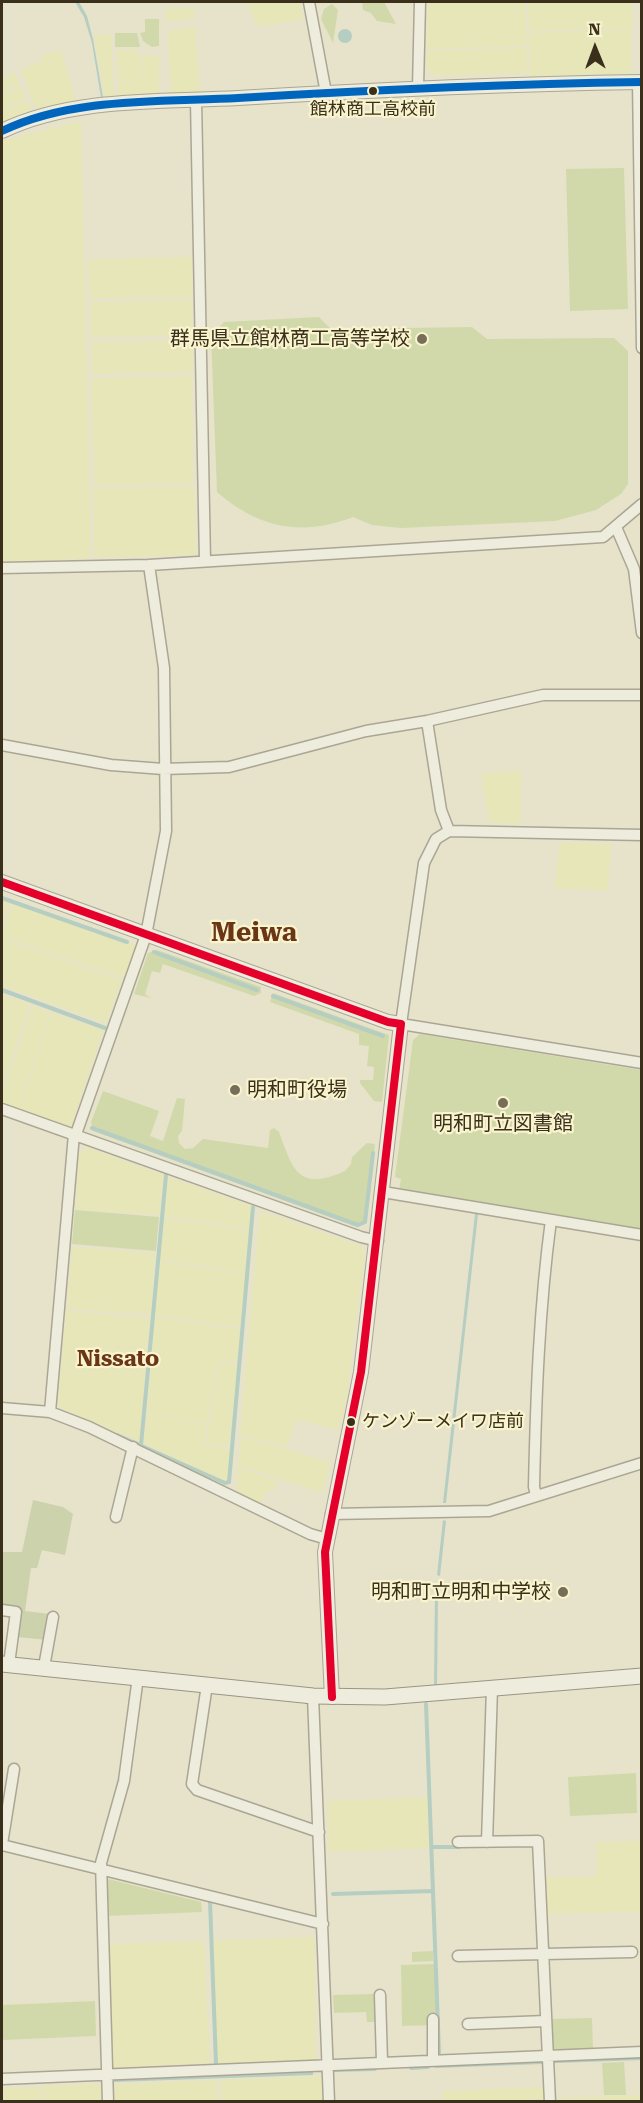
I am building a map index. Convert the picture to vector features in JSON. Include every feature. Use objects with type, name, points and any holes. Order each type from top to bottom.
[{"type":"main road","points":[[5,1664],[332,1697],[385,1697],[642,1676]]},
{"type":"street","points":[[309,2],[326,93]]},
{"type":"street","points":[[418,88],[420,2]]},
{"type":"street","points":[[2,131],[29,120],[64,112],[126,104],[418,88],[640,82],[642,348]]},
{"type":"street","points":[[196,100],[205,561]]},
{"type":"street","points":[[2,568],[149,565],[603,537],[642,504]]},
{"type":"street","points":[[616,527],[634,569],[642,633]]},
{"type":"street","points":[[50,1412],[75,1134],[146,935],[166,831],[163,769],[164,668],[149,565]]},
{"type":"street","points":[[2,745],[111,765],[163,769],[229,767],[366,731],[427,721],[543,695],[642,695]]},
{"type":"street","points":[[427,721],[441,810],[449,831]]},
{"type":"street","points":[[332,1697],[325,1572],[327,1539],[357,1400],[378,1241],[401,1024],[424,863],[436,839],[449,831],[642,835]]},
{"type":"street","points":[[2,882],[388,1022],[642,1063]]},
{"type":"street","points":[[2,1109],[361,1237],[378,1241]]},
{"type":"street","points":[[383,1192],[642,1235]]},
{"type":"street","points":[[536,1495],[534,1487],[536,1406],[543,1279],[551,1220]]},
{"type":"street","points":[[2,1408],[50,1412],[133,1447],[310,1534],[327,1539]]},
{"type":"street","points":[[116,1517],[133,1447]]},
{"type":"street","points":[[332,1514],[489,1511],[642,1463]]},
{"type":"street","points":[[2,1610],[15,1612],[5,1664]]},
{"type":"street","points":[[44,1667],[53,1617]]},
{"type":"street","points":[[108,2102],[101,1870],[124,1780],[138,1677]]},
{"type":"street","points":[[207,1685],[192,1784],[197,1790],[319,1832]]},
{"type":"street","points":[[487,1842],[492,1688]]},
{"type":"street","points":[[313,1696],[329,2102]]},
{"type":"street","points":[[14,1769],[2,1845],[323,1924]]},
{"type":"street","points":[[459,1842],[538,1841],[550,2102]]},
{"type":"street","points":[[458,1956],[632,1952]]},
{"type":"street","points":[[380,1995],[382,2062]]},
{"type":"street","points":[[433,2019],[433,2060]]},
{"type":"street","points":[[468,2024],[546,2021]]},
{"type":"street","points":[[2,2079],[642,2052]]},
{"type":"green space","points":[[248,2],[300,2],[303,19],[260,27],[255,21]]},
{"type":"green space","points":[[362,2],[384,2],[396,24],[377,21],[371,13],[363,10]]},
{"type":"green space","points":[[428,2],[525,2],[527,46],[426,49]]},
{"type":"green space","points":[[528,2],[632,2],[633,29],[529,31]]},
{"type":"green space","points":[[332,4],[338,10],[333,43],[321,19],[324,9]]},
{"type":"green space","points":[[194,8],[194,19],[166,21],[166,9]]},
{"type":"green space","points":[[145,19],[159,19],[159,46],[152,47],[143,41],[140,33],[145,32]]},
{"type":"green space","points":[[195,27],[200,94],[171,95],[168,31]]},
{"type":"green space","points":[[631,30],[631,73],[530,76],[529,33]]},
{"type":"green space","points":[[115,33],[137,33],[140,47],[115,47]]},
{"type":"green space","points":[[111,34],[114,98],[105,100],[94,35]]},
{"type":"green space","points":[[527,48],[527,73],[434,76],[427,67],[426,51]]},
{"type":"green space","points":[[61,50],[76,100],[74,104],[35,108],[21,69],[43,61],[41,55]]},
{"type":"green space","points":[[116,50],[138,50],[141,56],[141,81],[143,55],[159,56],[159,98],[118,97],[118,82],[137,80],[118,81]]},
{"type":"green space","points":[[15,73],[20,84],[2,91],[2,78]]},
{"type":"green space","points":[[21,86],[26,98],[2,108],[2,94]]},
{"type":"green space","points":[[27,100],[31,112],[2,125],[2,110]]},
{"type":"green space","points":[[81,121],[91,558],[2,563],[2,141]]},
{"type":"green space","points":[[624,168],[628,309],[570,311],[566,169]]},
{"type":"green space","points":[[192,257],[192,297],[90,298],[88,259]]},
{"type":"green space","points":[[192,300],[193,336],[91,337],[90,302]]},
{"type":"green space","points":[[319,317],[331,329],[472,327],[487,339],[614,338],[628,351],[628,484],[621,494],[596,510],[555,521],[401,528],[372,525],[353,517],[316,527],[298,527],[281,526],[248,514],[217,492],[211,336],[224,322]]},
{"type":"green space","points":[[193,340],[193,372],[91,374],[91,342]]},
{"type":"green space","points":[[192,376],[193,483],[94,485],[91,378]]},
{"type":"green space","points":[[194,486],[196,555],[94,557],[93,488]]},
{"type":"green space","points":[[521,771],[521,824],[489,822],[481,774]]},
{"type":"green space","points":[[560,843],[611,844],[608,890],[555,889]]},
{"type":"green space","points":[[2,896],[10,900],[2,927]]},
{"type":"green space","points":[[13,900],[136,946],[124,978],[2,937]]},
{"type":"green space","points":[[2,939],[122,980],[106,1023],[2,986]]},
{"type":"green space","points":[[157,950],[261,987],[261,993],[254,996],[163,964],[160,973],[152,971],[145,994],[151,998],[134,994],[148,953]]},
{"type":"green space","points":[[273,993],[389,1035],[382,1102],[374,1101],[360,1083],[360,1080],[373,1080],[374,1067],[367,1066],[369,1046],[359,1045],[359,1034],[270,1002]]},
{"type":"green space","points":[[2,995],[30,1004],[2,1090]]},
{"type":"green space","points":[[32,1006],[50,1012],[18,1111],[2,1106],[2,1096]]},
{"type":"green space","points":[[51,1013],[103,1030],[70,1129],[19,1112]]},
{"type":"green space","points":[[420,1034],[641,1070],[641,1229],[399,1190],[401,1179],[395,1177],[413,1040]]},
{"type":"green space","points":[[103,1091],[159,1111],[150,1136],[163,1141],[177,1098],[185,1099],[182,1131],[178,1136],[179,1143],[185,1149],[193,1148],[203,1139],[268,1148],[270,1130],[274,1128],[279,1132],[294,1167],[307,1178],[329,1177],[345,1171],[351,1164],[352,1157],[367,1143],[375,1144],[366,1223],[357,1227],[93,1131],[91,1122]]},
{"type":"green space","points":[[86,1147],[164,1175],[159,1215],[75,1209],[79,1155]]},
{"type":"green space","points":[[165,1176],[252,1206],[251,1229],[162,1216]]},
{"type":"green space","points":[[75,1210],[159,1217],[156,1251],[72,1244]]},
{"type":"green space","points":[[263,1212],[361,1246],[365,1251],[346,1402],[338,1430],[296,1419],[287,1447],[240,1434],[259,1217]]},
{"type":"green space","points":[[162,1218],[250,1231],[247,1273],[159,1260]]},
{"type":"green space","points":[[72,1247],[155,1253],[151,1315],[67,1309]]},
{"type":"green space","points":[[159,1262],[247,1274],[242,1327],[154,1316]]},
{"type":"green space","points":[[66,1311],[150,1318],[140,1442],[58,1407]]},
{"type":"green space","points":[[154,1318],[241,1329],[239,1360],[219,1359],[208,1423],[147,1411]]},
{"type":"green space","points":[[220,1361],[238,1362],[229,1445],[206,1443]]},
{"type":"green space","points":[[147,1412],[207,1424],[203,1444],[230,1448],[227,1484],[143,1443]]},
{"type":"green space","points":[[241,1436],[330,1462],[322,1493],[238,1465]]},
{"type":"green space","points":[[237,1467],[277,1481],[274,1491],[267,1490],[260,1503],[237,1491]]},
{"type":"green space","points":[[33,1500],[63,1507],[73,1514],[65,1555],[42,1550],[37,1568],[31,1568],[25,1611],[50,1614],[47,1640],[17,1637],[21,1611],[2,1606],[2,1552],[22,1552]]},
{"type":"green space","points":[[636,1773],[637,1813],[570,1816],[568,1777]]},
{"type":"green space","points":[[429,1797],[431,1848],[329,1852],[327,1801]]},
{"type":"green space","points":[[641,1841],[641,1912],[547,1914],[545,1878],[597,1876],[596,1842]]},
{"type":"green space","points":[[108,1879],[201,1902],[202,1912],[106,1916]]},
{"type":"green space","points":[[314,1937],[316,2060],[214,2064],[210,1941]]},
{"type":"green space","points":[[204,1941],[210,2063],[111,2068],[108,1944]]},
{"type":"green space","points":[[433,1951],[433,1961],[412,1962],[412,1952]]},
{"type":"green space","points":[[435,1964],[437,2025],[402,2026],[401,1965]]},
{"type":"green space","points":[[375,1994],[376,2022],[367,2022],[366,2012],[334,2013],[333,1995]]},
{"type":"green space","points":[[95,2001],[96,2036],[2,2040],[2,2005]]},
{"type":"green space","points":[[592,2018],[593,2050],[554,2051],[550,2049],[549,2019]]},
{"type":"green space","points":[[624,2062],[626,2095],[604,2095],[602,2063]]},
{"type":"green space","points":[[322,2076],[322,2101],[221,2101],[220,2080]]},
{"type":"green space","points":[[217,2080],[217,2101],[115,2101],[115,2084]]},
{"type":"green space","points":[[100,2084],[101,2101],[44,2101],[43,2086]]},
{"type":"green space","points":[[545,2087],[546,2101],[443,2101],[443,2091]]},
{"type":"green space","points":[[2,2088],[42,2088],[42,2101],[2,2101]]},
{"type":"green space","points":[[642,2095],[641,2101],[559,2101],[559,2098]]},
{"type":"shaded area","points":[[75,2],[79,2],[87,16],[103,97],[101,98],[92,43],[84,17]]},
{"type":"shaded area","points":[[345,29],[350,31],[352,36],[350,41],[345,43],[340,41],[338,36],[340,31]]},
{"type":"shaded area","points":[[475,1214],[478,1214],[446,1503],[443,1503]]},
{"type":"shaded area","points":[[443,1520],[446,1521],[440,1576],[437,1575]]},
{"type":"shaded area","points":[[435,1591],[438,1592],[437,1686],[434,1686]]},
{"type":"shaded area","points":[[313,2071],[313,2075],[114,2082],[114,2079]]},
{"type":"waterway","points":[[2,898],[127,942]]},
{"type":"waterway","points":[[154,952],[257,990]]},
{"type":"waterway","points":[[2,990],[105,1028]]},
{"type":"waterway","points":[[273,996],[383,1036]]},
{"type":"waterway","points":[[92,1128],[358,1225],[365,1222],[373,1153]]},
{"type":"waterway","points":[[141,1445],[166,1175]]},
{"type":"waterway","points":[[117,1435],[225,1483],[229,1482],[253,1207]]},
{"type":"waterway","points":[[426,1704],[439,2053]]},
{"type":"waterway","points":[[432,1847],[459,1847]]},
{"type":"waterway","points":[[333,1894],[433,1891]]},
{"type":"waterway","points":[[210,1901],[216,2064]]},
{"type":"waterway","points":[[555,2061],[642,2058]]},
{"type":"waterway","points":[[436,2066],[542,2062]]},
{"type":"waterway","points":[[411,2068],[428,2067]]},
{"type":"waterway","points":[[335,2070],[375,2069]]},
{"type":"transit line","points":[[2,131],[58,112],[117,103],[339,92],[642,82]]},
{"type":"transit line","points":[[2,882],[388,1022],[401,1024],[361,1372],[325,1552],[332,1697]]},
{"type":"place","name":"館林商工高校前","points":[[373,91]]},
{"type":"place","name":"群馬県立館林商工高等学校","points":[[422,339]]},
{"type":"place","name":"明和町役場","points":[[235,1090]]},
{"type":"place","name":"明和町立図書館","points":[[503,1103]]},
{"type":"place","name":"ケンゾーメイワ店前","points":[[351,1422]]},
{"type":"place","name":"明和町立明和中学校","points":[[563,1592]]},
{"type":"district","name":"Meiwa","points":[[254,933]]},
{"type":"district","name":"Nissato","points":[[118,1360]]}]
